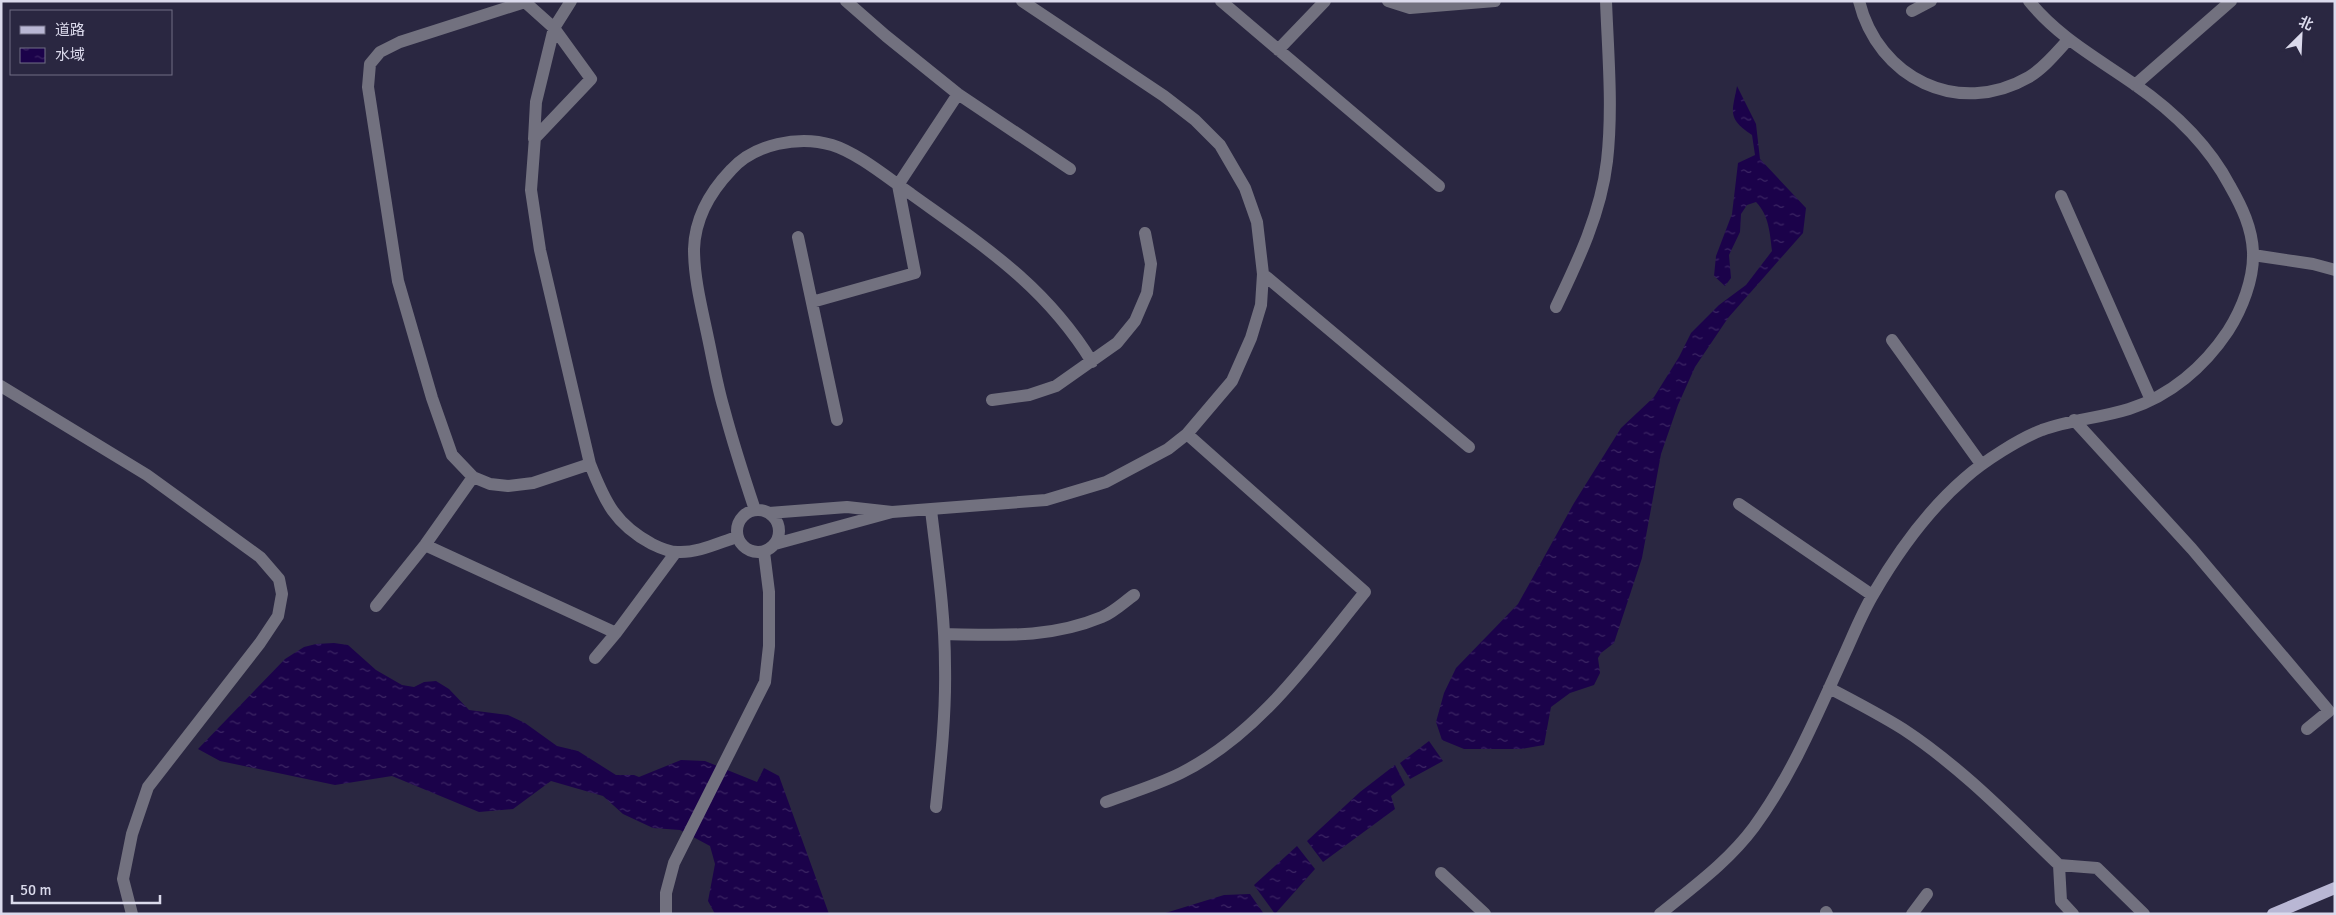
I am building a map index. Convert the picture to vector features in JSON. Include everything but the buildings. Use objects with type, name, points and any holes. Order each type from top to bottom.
[{"type":"main road","points":[[2273,914],[2335,888]]},
{"type":"street","points":[[570,1],[554,28],[536,102],[531,190],[540,250],[590,464],[601,492],[616,517],[640,537],[661,548],[676,552],[692,552],[737,537]]},
{"type":"street","points":[[846,1],[958,94],[1070,169]]},
{"type":"street","points":[[892,512],[757,552],[745,548],[737,537],[738,523],[748,512],[755,510],[769,513],[847,507],[892,512],[931,510],[1046,500],[1106,482],[1168,449],[1187,434],[1232,381],[1254,330],[1261,304],[1264,274],[1257,222],[1245,188],[1220,145],[1195,120],[1164,96],[1022,1]]},
{"type":"street","points":[[1220,1],[1439,186]]},
{"type":"street","points":[[1278,50],[1324,1]]},
{"type":"street","points":[[1388,1],[1410,8],[1495,1]]},
{"type":"street","points":[[1556,308],[1583,251],[1598,203],[1607,163],[1610,133],[1606,1]]},
{"type":"street","points":[[1859,1],[1862,16],[1875,43],[1893,64],[1916,80],[1947,90],[1976,93],[2005,87],[2030,76],[2068,40]]},
{"type":"street","points":[[1912,11],[1931,1]]},
{"type":"street","points":[[1660,914],[1729,856],[1753,827],[1779,788],[1829,688],[1872,595],[1901,549],[1943,498],[1981,464],[2037,432],[2074,420],[2127,409],[2151,400],[2180,384],[2220,343],[2236,318],[2248,288],[2253,255],[2250,229],[2240,203],[2220,167],[2196,137],[2166,108],[2068,40],[2041,17],[2029,1]]},
{"type":"street","points":[[2135,85],[2230,1]]},
{"type":"street","points":[[535,137],[591,79],[554,28],[526,2],[400,42],[380,52],[370,64],[368,87],[398,281],[432,398],[452,455],[473,477],[490,484],[508,486],[534,483],[590,464]]},
{"type":"street","points":[[812,302],[915,273],[898,185],[958,94]]},
{"type":"street","points":[[755,510],[723,408],[699,295],[694,248],[702,212],[714,189],[738,162],[768,146],[804,141],[833,145],[869,164],[1006,262],[1039,293],[1079,340],[1092,362]]},
{"type":"street","points":[[2061,196],[2151,400]]},
{"type":"street","points":[[992,400],[1028,395],[1056,386],[1117,343],[1135,321],[1147,293],[1151,264],[1145,233]]},
{"type":"street","points":[[798,237],[837,420]]},
{"type":"street","points":[[2253,255],[2335,270]]},
{"type":"street","points":[[1264,274],[1469,447]]},
{"type":"street","points":[[1892,340],[1981,464]]},
{"type":"street","points":[[1,386],[147,475],[260,558],[279,579],[282,594],[278,616],[148,787],[132,834],[123,879],[132,914]]},
{"type":"street","points":[[2074,420],[2192,549],[2329,711],[2308,729]]},
{"type":"street","points":[[1106,802],[1181,774],[1231,741],[1284,690],[1365,592],[1187,434]]},
{"type":"street","points":[[376,606],[425,545],[473,477]]},
{"type":"street","points":[[1739,504],[1872,595]]},
{"type":"street","points":[[931,510],[944,634],[945,666],[942,743],[936,807]]},
{"type":"street","points":[[666,914],[666,893],[674,863],[765,682],[769,646],[769,548],[779,532],[774,518],[769,513]]},
{"type":"street","points":[[425,545],[616,634]]},
{"type":"street","points":[[594,658],[616,634],[676,552]]},
{"type":"street","points":[[944,634],[1010,636],[1054,632],[1104,616],[1134,595]]},
{"type":"street","points":[[1829,688],[1866,706],[1897,725],[1939,756],[1984,793],[2059,865],[2098,868],[2144,914]]},
{"type":"street","points":[[2059,865],[2061,901],[2073,914]]},
{"type":"street","points":[[1441,873],[1485,914]]},
{"type":"street","points":[[1912,914],[1927,894]]},
{"type":"water","points":[[1737,86],[1756,124],[1760,159],[1806,208],[1803,233],[1728,318],[1695,367],[1678,405],[1661,454],[1642,558],[1614,643],[1601,653],[1598,658],[1600,673],[1594,685],[1570,693],[1551,707],[1544,745],[1521,749],[1464,749],[1442,740],[1436,722],[1444,693],[1456,668],[1518,604],[1574,503],[1621,428],[1654,397],[1679,357],[1691,333],[1719,305],[1746,285],[1772,251],[1764,213],[1756,202],[1747,205],[1741,214],[1740,232],[1729,255],[1731,278],[1725,286],[1714,276],[1716,256],[1732,214],[1738,163],[1755,155],[1752,135],[1738,124],[1733,114]]},
{"type":"water","points":[[334,643],[348,645],[376,670],[402,685],[414,687],[424,682],[436,681],[449,689],[469,710],[508,715],[525,723],[557,746],[578,751],[616,775],[634,775],[639,777],[681,760],[705,761],[757,782],[764,768],[779,776],[829,914],[715,914],[708,901],[715,864],[710,846],[680,830],[653,828],[623,814],[603,796],[551,781],[513,809],[479,812],[392,776],[335,785],[220,761],[198,749],[285,659],[304,647]]},
{"type":"water","points":[[1429,741],[1443,761],[1410,779],[1400,763]]},
{"type":"water","points":[[1395,765],[1405,785],[1391,796],[1395,809],[1323,862],[1307,841],[1360,792]]},
{"type":"water","points":[[1297,846],[1315,869],[1275,914],[1254,885]]},
{"type":"water","points":[[1250,894],[1264,914],[1162,914],[1224,895]]}]
